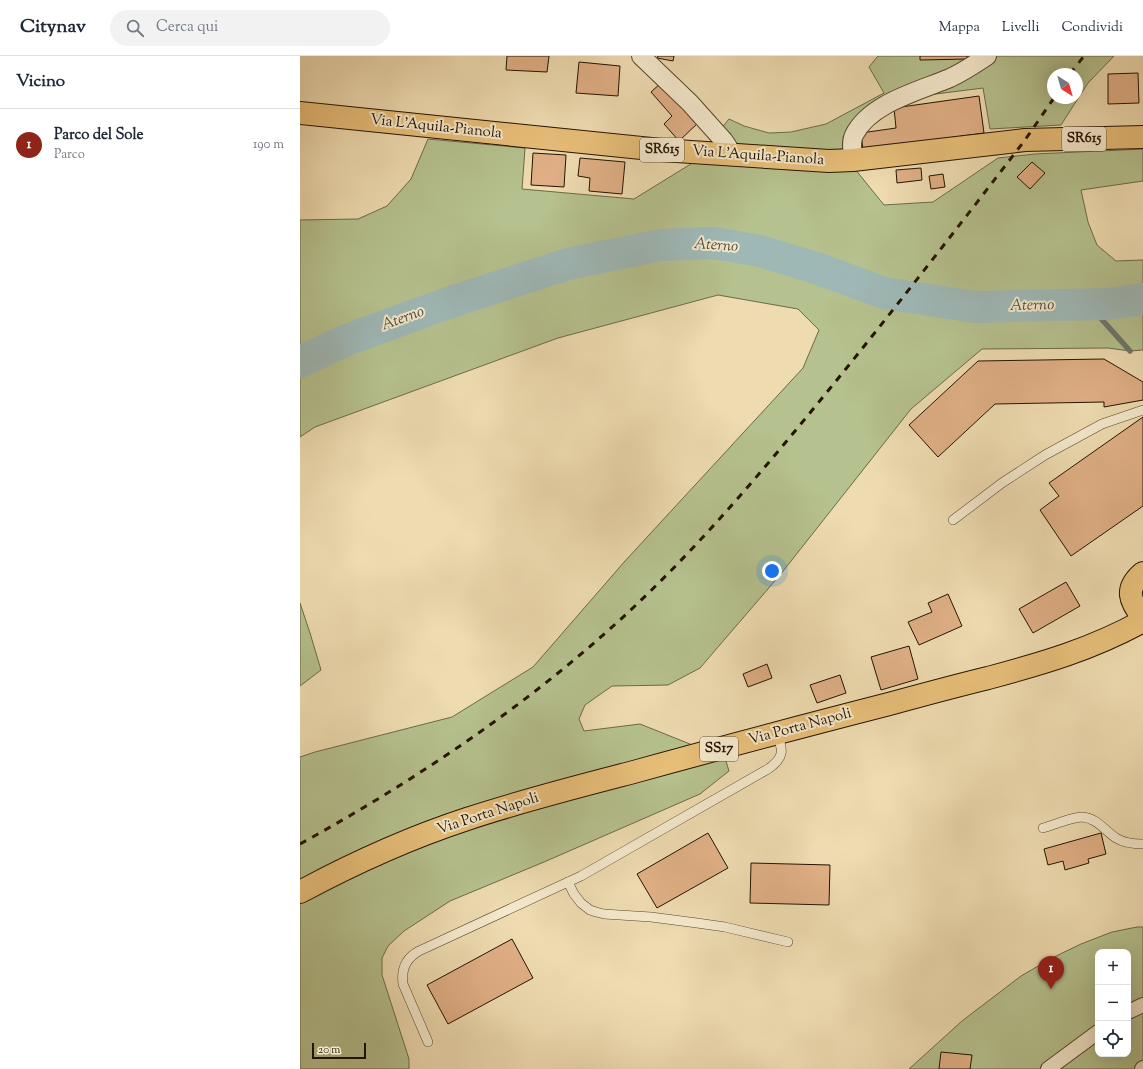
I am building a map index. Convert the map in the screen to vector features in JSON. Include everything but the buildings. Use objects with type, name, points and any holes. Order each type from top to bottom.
[{"type":"main road","name":"Via L'Aquila-Pianola","points":[[300,113],[661,150],[816,160],[853,160],[1025,140],[1143,137]]},
{"type":"main road","points":[[1143,573],[1134,582],[1131,589],[1131,599],[1143,618]]},
{"type":"main road","name":"Via Porta Napoli","points":[[300,892],[372,856],[414,838],[466,819],[521,802],[1050,661],[1103,642],[1143,621]]},
{"type":"street","points":[[641,56],[690,103],[724,141],[728,147],[730,155]]},
{"type":"street","points":[[853,160],[853,136],[868,118],[880,108],[950,78],[973,66],[987,56]]},
{"type":"street","points":[[1131,1011],[1143,1005]]},
{"type":"street","points":[[1048,1069],[1095,1034]]},
{"type":"lane","points":[[953,520],[1002,483],[1045,455],[1102,424],[1143,410]]},
{"type":"lane","points":[[428,1042],[404,984],[403,970],[409,959],[419,951],[587,873],[768,769],[778,761],[782,753],[777,733]]},
{"type":"lane","points":[[1043,828],[1078,818],[1085,818],[1096,822],[1110,834],[1122,841],[1143,844]]},
{"type":"lane","points":[[568,882],[574,894],[581,903],[585,907],[596,912],[651,917],[725,927],[788,942]]},
{"type":"green space","points":[[878,56],[1114,56],[1088,83],[1083,91],[1083,68],[1047,68],[1047,104],[1074,104],[1061,125],[990,129],[983,88],[920,96],[863,119],[855,169],[884,205],[933,202],[998,158],[1035,154],[1143,149],[1143,181],[1081,190],[1088,222],[1097,245],[1116,261],[1143,260],[1143,350],[1130,351],[1108,348],[982,349],[911,409],[780,575],[700,668],[668,685],[612,686],[585,705],[579,719],[584,731],[640,724],[725,758],[729,771],[700,794],[450,901],[404,931],[388,946],[382,958],[382,975],[409,1059],[409,1069],[300,1069],[300,757],[452,717],[533,667],[625,561],[803,368],[819,330],[798,309],[718,295],[558,338],[315,427],[300,437],[300,220],[358,219],[387,206],[411,179],[428,139],[525,148],[522,189],[634,199],[694,162],[729,119],[744,126],[769,133],[791,132],[826,124],[884,93],[869,67]]},
{"type":"green space","points":[[300,603],[321,670],[300,686]]},
{"type":"green space","points":[[1143,927],[1143,1069],[909,1069],[962,1021],[1021,976],[1052,958],[1081,944],[1112,932]]},
{"type":"waterway","name":"Aterno","points":[[300,362],[344,341],[445,304],[568,264],[661,245],[714,243],[760,251],[816,268],[884,293],[975,307],[1106,304],[1143,299]]},
{"type":"waterway","points":[[1089,305],[1130,351]]},
{"type":"railway","points":[[1075,68],[1084,56]]},
{"type":"railway","points":[[300,844],[345,819],[433,764],[519,704],[599,639],[665,577],[719,520],[845,370],[1003,169],[1050,104]]},
{"type":"place","name":"Parco del Sole","points":[[1051,989]]}]
